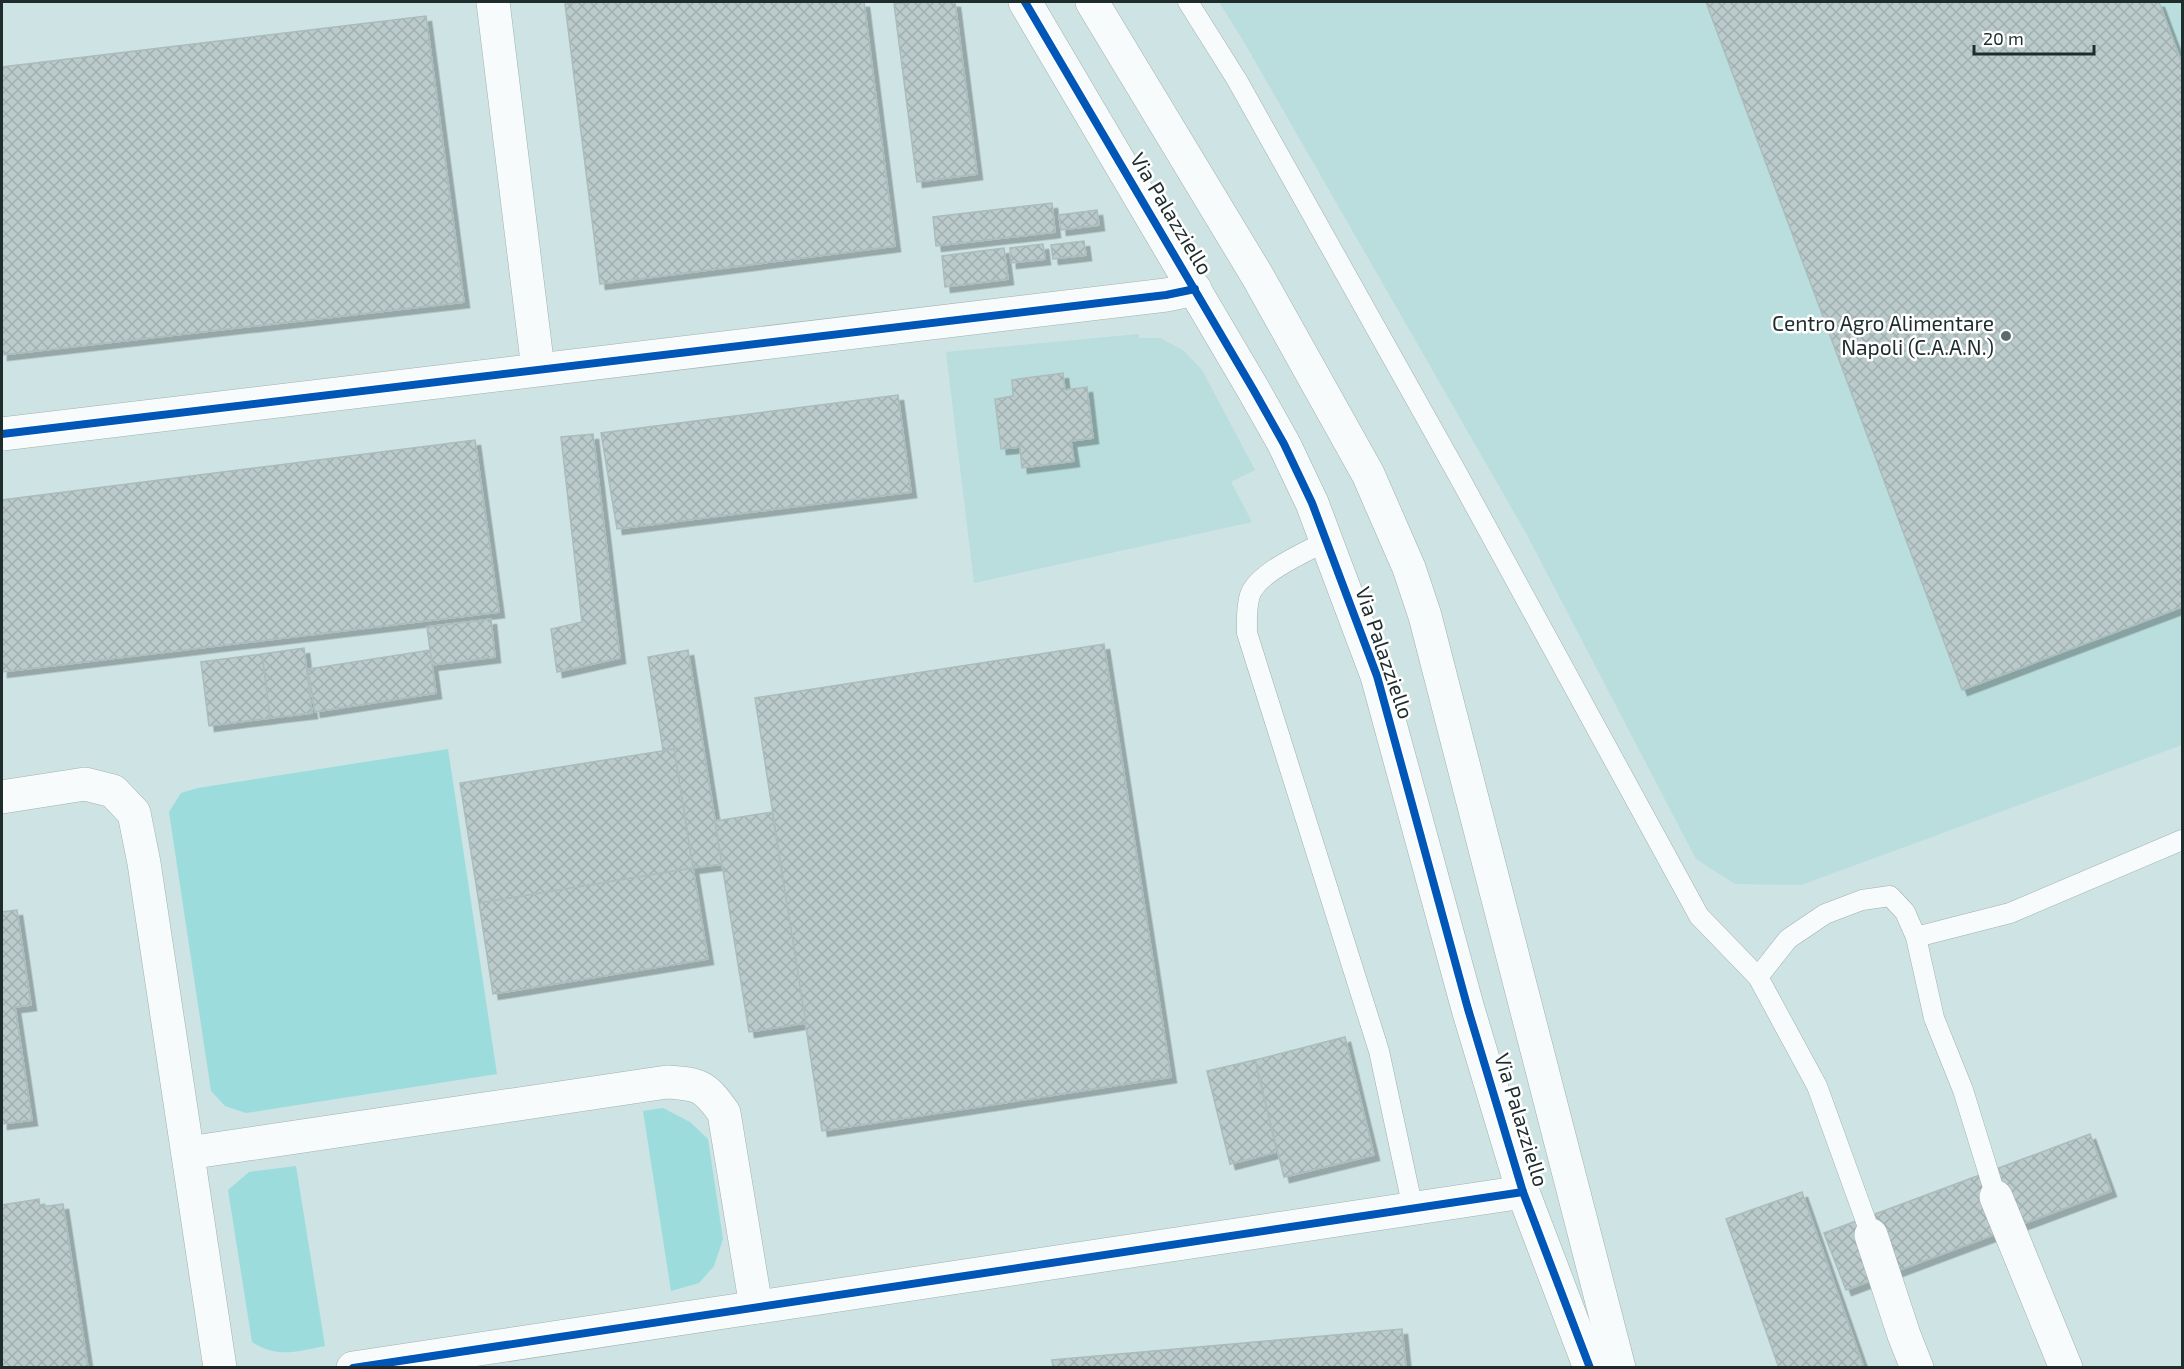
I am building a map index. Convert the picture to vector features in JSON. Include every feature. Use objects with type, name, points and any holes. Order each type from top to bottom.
[{"type":"street","points":[[493,2],[538,369]]},
{"type":"street","name":"Via Palazziello","points":[[1025,2],[1284,444],[1312,503],[1377,676],[1468,1009],[1523,1192],[1590,1368]]},
{"type":"street","name":"Via Palazziello","points":[[1092,2],[1258,277],[1368,474],[1409,568],[1425,616],[1619,1368]]},
{"type":"street","points":[[2,434],[1166,295],[1195,289]]},
{"type":"street","points":[[2,797],[85,784],[113,791],[134,813],[144,863],[220,1368]]},
{"type":"street","points":[[188,1153],[667,1082],[692,1083],[709,1093],[724,1113],[756,1307]]},
{"type":"street","points":[[353,1368],[1523,1192]]},
{"type":"street","points":[[1996,1197],[2066,1368]]},
{"type":"street","points":[[1871,1235],[1917,1368]]},
{"type":"lane","points":[[1188,2],[1243,91],[1457,473],[1699,916],[1758,977],[1817,1086],[1871,1235]]},
{"type":"lane","points":[[1326,541],[1264,577],[1251,592],[1246,612],[1247,633],[1378,1051],[1413,1209]]},
{"type":"lane","points":[[1916,937],[2010,913],[2182,840]]},
{"type":"lane","points":[[1758,977],[1788,939],[1825,914],[1862,900],[1890,896],[1905,912],[1916,937],[1934,1018],[1963,1090],[1996,1197]]},
{"type":"shaded area","points":[[1219,2],[2182,2],[2182,745],[1801,885],[1735,884],[1696,859],[1526,533]]},
{"type":"shaded area","points":[[1139,334],[1139,338],[1160,338],[1183,350],[1202,370],[1255,470],[1231,482],[1252,522],[974,583],[946,352]]},
{"type":"shaded area","points":[[448,749],[497,1074],[246,1113],[225,1106],[211,1091],[169,812],[181,793],[198,788]]},
{"type":"shaded area","points":[[663,1108],[690,1122],[708,1139],[723,1239],[714,1266],[699,1283],[671,1291],[643,1111]]},
{"type":"shaded area","points":[[296,1166],[325,1346],[279,1352],[252,1342],[228,1190],[249,1172]]},
{"type":"building","points":[[582,2],[864,2],[895,246],[600,284],[565,4]]},
{"type":"building","points":[[955,2],[977,174],[917,182],[894,4]]},
{"type":"building","name":"Centro Agro Alimentare Napoli (C.A.A.N.)","points":[[1706,2],[2159,2],[2182,64],[2182,607],[1962,690]]},
{"type":"building","points":[[426,16],[464,302],[2,355],[2,67]]},
{"type":"building","points":[[1052,203],[1055,232],[936,246],[933,217]]},
{"type":"building","points":[[1097,210],[1099,225],[1061,230],[1059,215]]},
{"type":"building","points":[[1084,241],[1086,255],[1053,259],[1051,245]]},
{"type":"building","points":[[1043,244],[1045,259],[1011,263],[1010,248]]},
{"type":"building","points":[[1004,248],[1008,279],[945,287],[942,256]]},
{"type":"building","points":[[1063,373],[1065,390],[1087,387],[1093,438],[1071,441],[1074,461],[1022,468],[1020,447],[1001,449],[995,399],[1013,396],[1012,380]]},
{"type":"building","points":[[898,395],[911,492],[617,529],[601,433]]},
{"type":"building","points":[[593,434],[620,658],[557,672],[551,629],[582,622],[561,437]]},
{"type":"building","points":[[475,440],[499,612],[2,672],[2,500]]},
{"type":"building","points":[[491,619],[495,657],[432,665],[427,627]]},
{"type":"building","points":[[1104,644],[1171,1077],[822,1131],[755,698]]},
{"type":"building","points":[[304,648],[312,713],[270,718],[262,654]]},
{"type":"building","points":[[430,650],[436,693],[315,712],[308,669]]},
{"type":"building","points":[[688,650],[722,864],[693,868],[674,749],[663,750],[648,657]]},
{"type":"building","points":[[262,654],[270,718],[209,726],[201,662]]},
{"type":"building","points":[[674,749],[693,868],[479,903],[460,783]]},
{"type":"building","points":[[772,812],[806,1023],[749,1032],[715,821]]},
{"type":"building","points":[[693,868],[708,959],[493,994],[479,903]]},
{"type":"building","points":[[17,910],[31,1005],[15,1007],[32,1120],[2,1124],[2,912]]},
{"type":"building","points":[[1345,1037],[1374,1155],[1284,1177],[1255,1060]]},
{"type":"building","points":[[1255,1060],[1277,1152],[1230,1164],[1207,1071]]},
{"type":"building","points":[[2090,1134],[2111,1191],[1846,1290],[1824,1233]]},
{"type":"building","points":[[1802,1192],[1864,1368],[1779,1368],[1726,1219]]},
{"type":"building","points":[[39,1199],[40,1207],[63,1204],[88,1368],[2,1368],[2,1205]]},
{"type":"building","points":[[1402,1329],[1406,1368],[1053,1368],[1052,1360]]},
{"type":"cycle path","points":[[1025,2],[1253,389],[1284,444],[1312,503],[1377,676],[1468,1009],[1523,1192],[1590,1368]]},
{"type":"cycle path","points":[[2,434],[1166,295],[1195,289]]},
{"type":"cycle path","points":[[353,1368],[1523,1192]]},
{"type":"place","name":"Centro Agro Alimentare Napoli (C.A.A.N.)","points":[[2006,336]]}]
